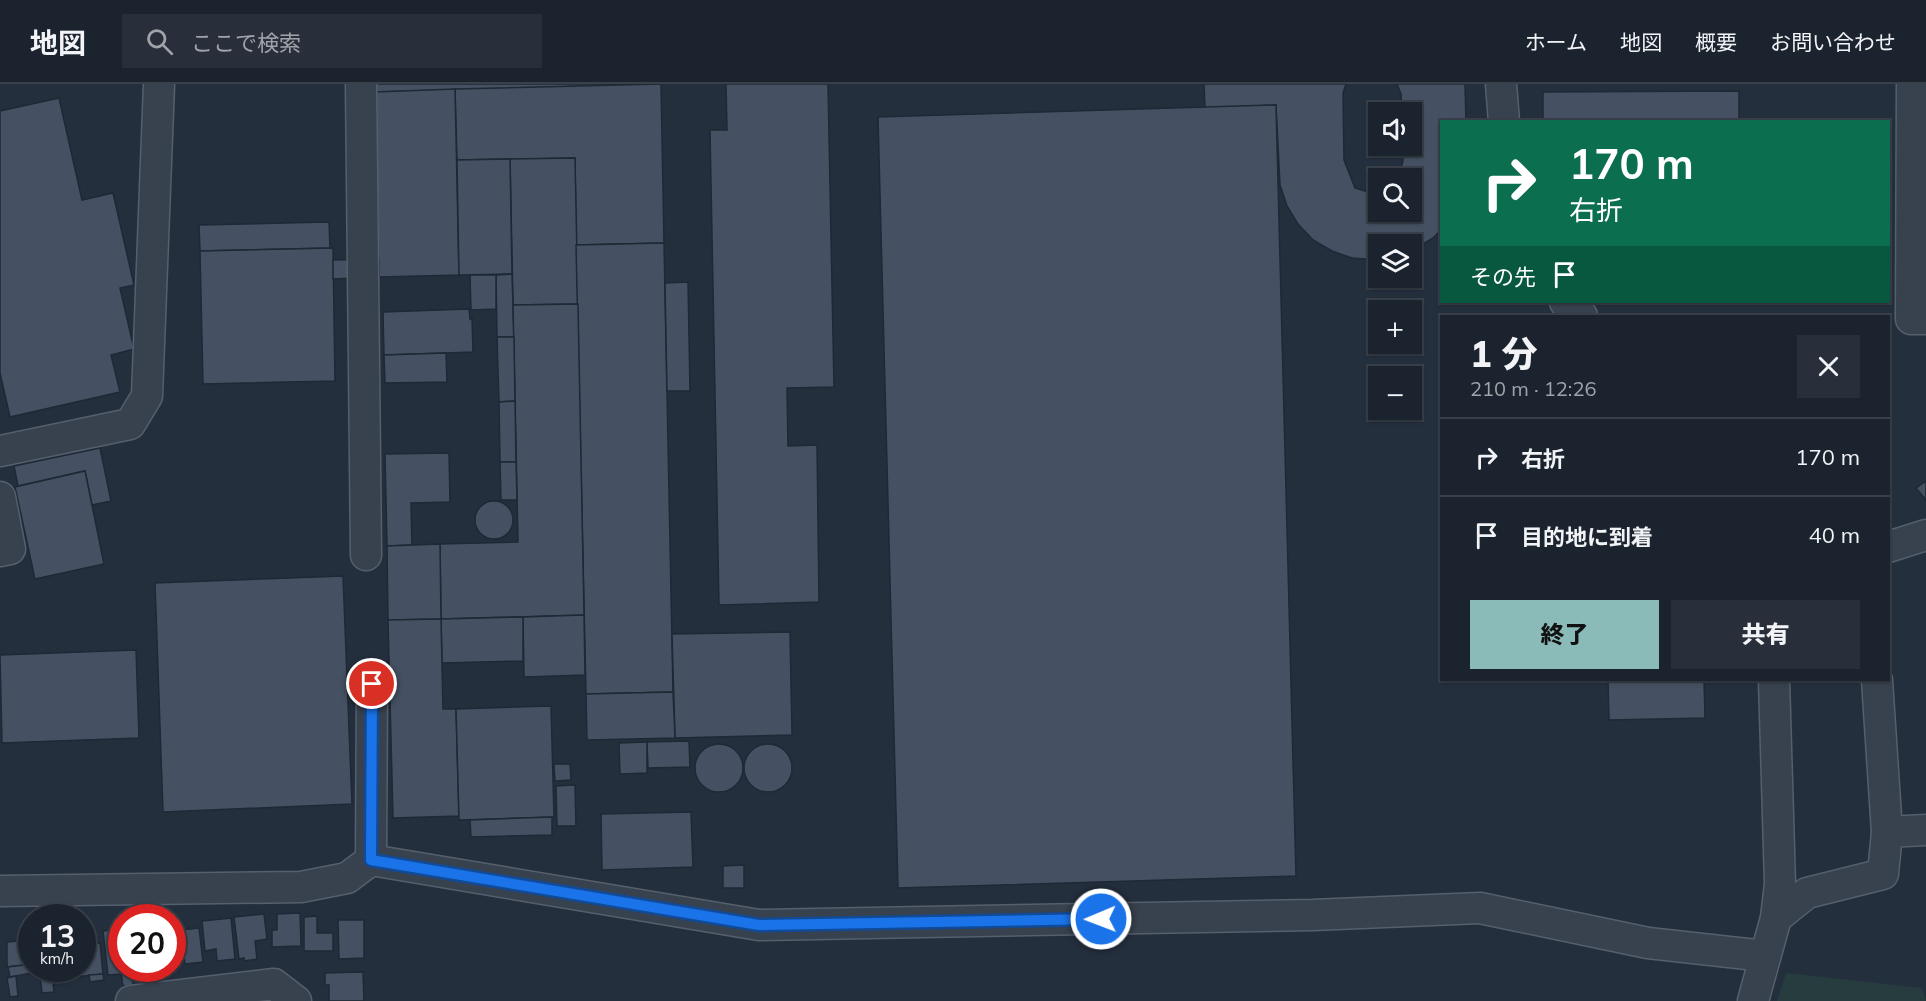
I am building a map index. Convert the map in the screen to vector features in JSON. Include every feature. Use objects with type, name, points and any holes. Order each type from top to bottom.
[{"type":"street","points":[[0,451],[130,424],[147,396],[159,84]]},
{"type":"street","points":[[360,84],[366,555]]},
{"type":"street","points":[[1501,84],[1504,120]]},
{"type":"street","points":[[1912,84],[1911,319],[1926,319]]},
{"type":"street","points":[[1566,303],[1581,315]]},
{"type":"street","points":[[0,497],[10,549],[0,551]]},
{"type":"street","points":[[1890,546],[1926,535]]},
{"type":"street","points":[[1753,1001],[1776,918],[1780,884],[1774,681]]},
{"type":"street","points":[[1776,918],[1807,893],[1882,874],[1887,832],[1877,681]]},
{"type":"street","points":[[371,860],[372,684]]},
{"type":"street","points":[[1887,832],[1926,830]]},
{"type":"street","points":[[0,891],[301,887],[346,878],[371,860],[759,925],[1301,915],[1480,908],[1648,943],[1766,956]]},
{"type":"street","points":[[131,1001],[274,984],[296,1001]]},
{"type":"green space","points":[[1786,973],[1922,988],[1926,1001],[1777,1001]]},
{"type":"building","points":[[375,84],[661,84],[375,92]]},
{"type":"building","points":[[661,84],[664,243],[576,245],[575,158],[457,160],[455,89]]},
{"type":"building","points":[[726,84],[828,84],[834,387],[787,388],[788,446],[817,445],[819,602],[719,605],[710,130],[727,130]]},
{"type":"building","points":[[1204,84],[1346,84],[1343,93],[1344,160],[1355,188],[1368,192],[1368,222],[1422,222],[1422,168],[1401,168],[1403,156],[1422,156],[1422,102],[1401,102],[1397,84],[1465,84],[1466,120],[1440,120],[1440,231],[1422,245],[1422,234],[1368,234],[1368,259],[1352,258],[1332,251],[1313,240],[1298,224],[1287,206],[1280,185],[1276,105],[1205,108]]},
{"type":"building","points":[[455,89],[459,275],[379,277],[375,92]]},
{"type":"building","points":[[1739,91],[1739,120],[1543,120],[1543,92]]},
{"type":"building","points":[[59,98],[82,200],[113,193],[134,285],[120,288],[134,349],[111,355],[120,392],[10,417],[0,373],[0,111]]},
{"type":"building","points":[[1276,105],[1296,876],[898,888],[878,117]]},
{"type":"building","points":[[575,158],[578,304],[513,305],[510,159]]},
{"type":"building","points":[[510,159],[512,274],[459,275],[457,160]]},
{"type":"building","points":[[329,222],[330,248],[200,251],[199,225]]},
{"type":"building","points":[[664,243],[673,692],[586,694],[576,245]]},
{"type":"building","points":[[333,248],[335,381],[203,384],[200,251]]},
{"type":"building","points":[[379,259],[379,277],[333,279],[333,260]]},
{"type":"building","points":[[512,274],[514,337],[497,337],[496,275]]},
{"type":"building","points":[[470,275],[496,275],[496,309],[471,310]]},
{"type":"building","points":[[688,282],[690,391],[667,391],[665,283]]},
{"type":"building","points":[[578,304],[584,615],[441,619],[440,544],[518,542],[513,305]]},
{"type":"building","points":[[469,309],[470,319],[472,318],[473,352],[384,355],[383,312]]},
{"type":"building","points":[[497,337],[514,337],[515,401],[499,402]]},
{"type":"building","points":[[446,353],[447,382],[385,383],[384,355]]},
{"type":"building","points":[[515,401],[516,462],[500,462],[499,402]]},
{"type":"building","points":[[100,448],[111,501],[92,505],[85,471],[18,486],[14,466]]},
{"type":"building","points":[[449,453],[450,502],[411,503],[412,545],[387,546],[385,454]]},
{"type":"building","points":[[500,462],[516,462],[517,500],[501,500]]},
{"type":"building","points":[[85,471],[104,564],[35,579],[15,487]]},
{"type":"building","points":[[1926,481],[1926,500],[1916,488]]},
{"type":"building","points":[[494,501],[507,507],[513,520],[507,533],[494,539],[481,533],[475,520],[481,507]]},
{"type":"building","points":[[440,544],[441,619],[388,620],[387,546]]},
{"type":"building","points":[[343,576],[352,804],[163,812],[155,583]]},
{"type":"building","points":[[584,615],[585,675],[524,677],[523,617]]},
{"type":"building","points":[[523,617],[523,661],[442,663],[441,619]]},
{"type":"building","points":[[441,619],[443,709],[456,709],[459,816],[393,818],[388,620]]},
{"type":"building","points":[[790,632],[792,735],[675,738],[672,634]]},
{"type":"building","points":[[136,650],[139,738],[2,743],[0,655]]},
{"type":"building","points":[[1608,681],[1704,681],[1705,718],[1609,720]]},
{"type":"building","points":[[673,692],[675,738],[587,740],[586,694]]},
{"type":"building","points":[[551,706],[554,817],[459,820],[456,709]]},
{"type":"building","points":[[689,741],[690,767],[648,768],[647,742]]},
{"type":"building","points":[[647,742],[647,773],[620,774],[619,743]]},
{"type":"building","points":[[714,744],[724,744],[739,754],[743,768],[742,777],[733,788],[724,792],[714,792],[699,782],[695,773],[695,763],[705,748]]},
{"type":"building","points":[[763,744],[773,744],[788,754],[792,768],[791,777],[782,788],[773,792],[763,792],[748,782],[744,773],[744,763],[754,748]]},
{"type":"building","points":[[554,764],[570,764],[571,780],[555,781]]},
{"type":"building","points":[[575,785],[576,826],[557,826],[556,786]]},
{"type":"building","points":[[691,812],[693,867],[602,870],[601,814]]},
{"type":"building","points":[[552,817],[552,835],[471,837],[470,820]]},
{"type":"building","points":[[744,865],[744,888],[723,888],[723,866]]},
{"type":"building","points":[[300,913],[301,946],[272,947],[272,930],[277,930],[277,914]]},
{"type":"building","points":[[264,914],[267,939],[255,941],[257,959],[244,961],[244,958],[239,959],[234,917]]},
{"type":"building","points":[[317,916],[317,933],[333,933],[333,951],[304,951],[304,917]]},
{"type":"building","points":[[231,918],[235,959],[217,961],[216,949],[205,951],[202,921]]},
{"type":"building","points":[[338,920],[364,920],[364,958],[339,959]]},
{"type":"building","points":[[199,928],[203,962],[186,964],[186,929]]},
{"type":"building","points":[[108,930],[108,975],[103,931]]},
{"type":"building","points":[[18,941],[18,966],[7,967],[7,942]]},
{"type":"building","points":[[96,943],[100,943],[103,974],[96,975]]},
{"type":"building","points":[[18,966],[18,976],[10,977],[8,967]]},
{"type":"building","points":[[363,972],[364,1001],[329,1001],[329,985],[325,985],[325,973]]},
{"type":"building","points":[[96,974],[103,974],[104,980],[96,981]]},
{"type":"building","points":[[16,976],[18,996],[10,997],[7,978]]},
{"type":"building","points":[[41,982],[53,982],[54,992],[42,993]]},
{"type":"building","points":[[122,982],[133,982],[133,985],[123,986]]},
{"type":"route","points":[[372,684],[371,860],[759,925],[1101,919]]}]
